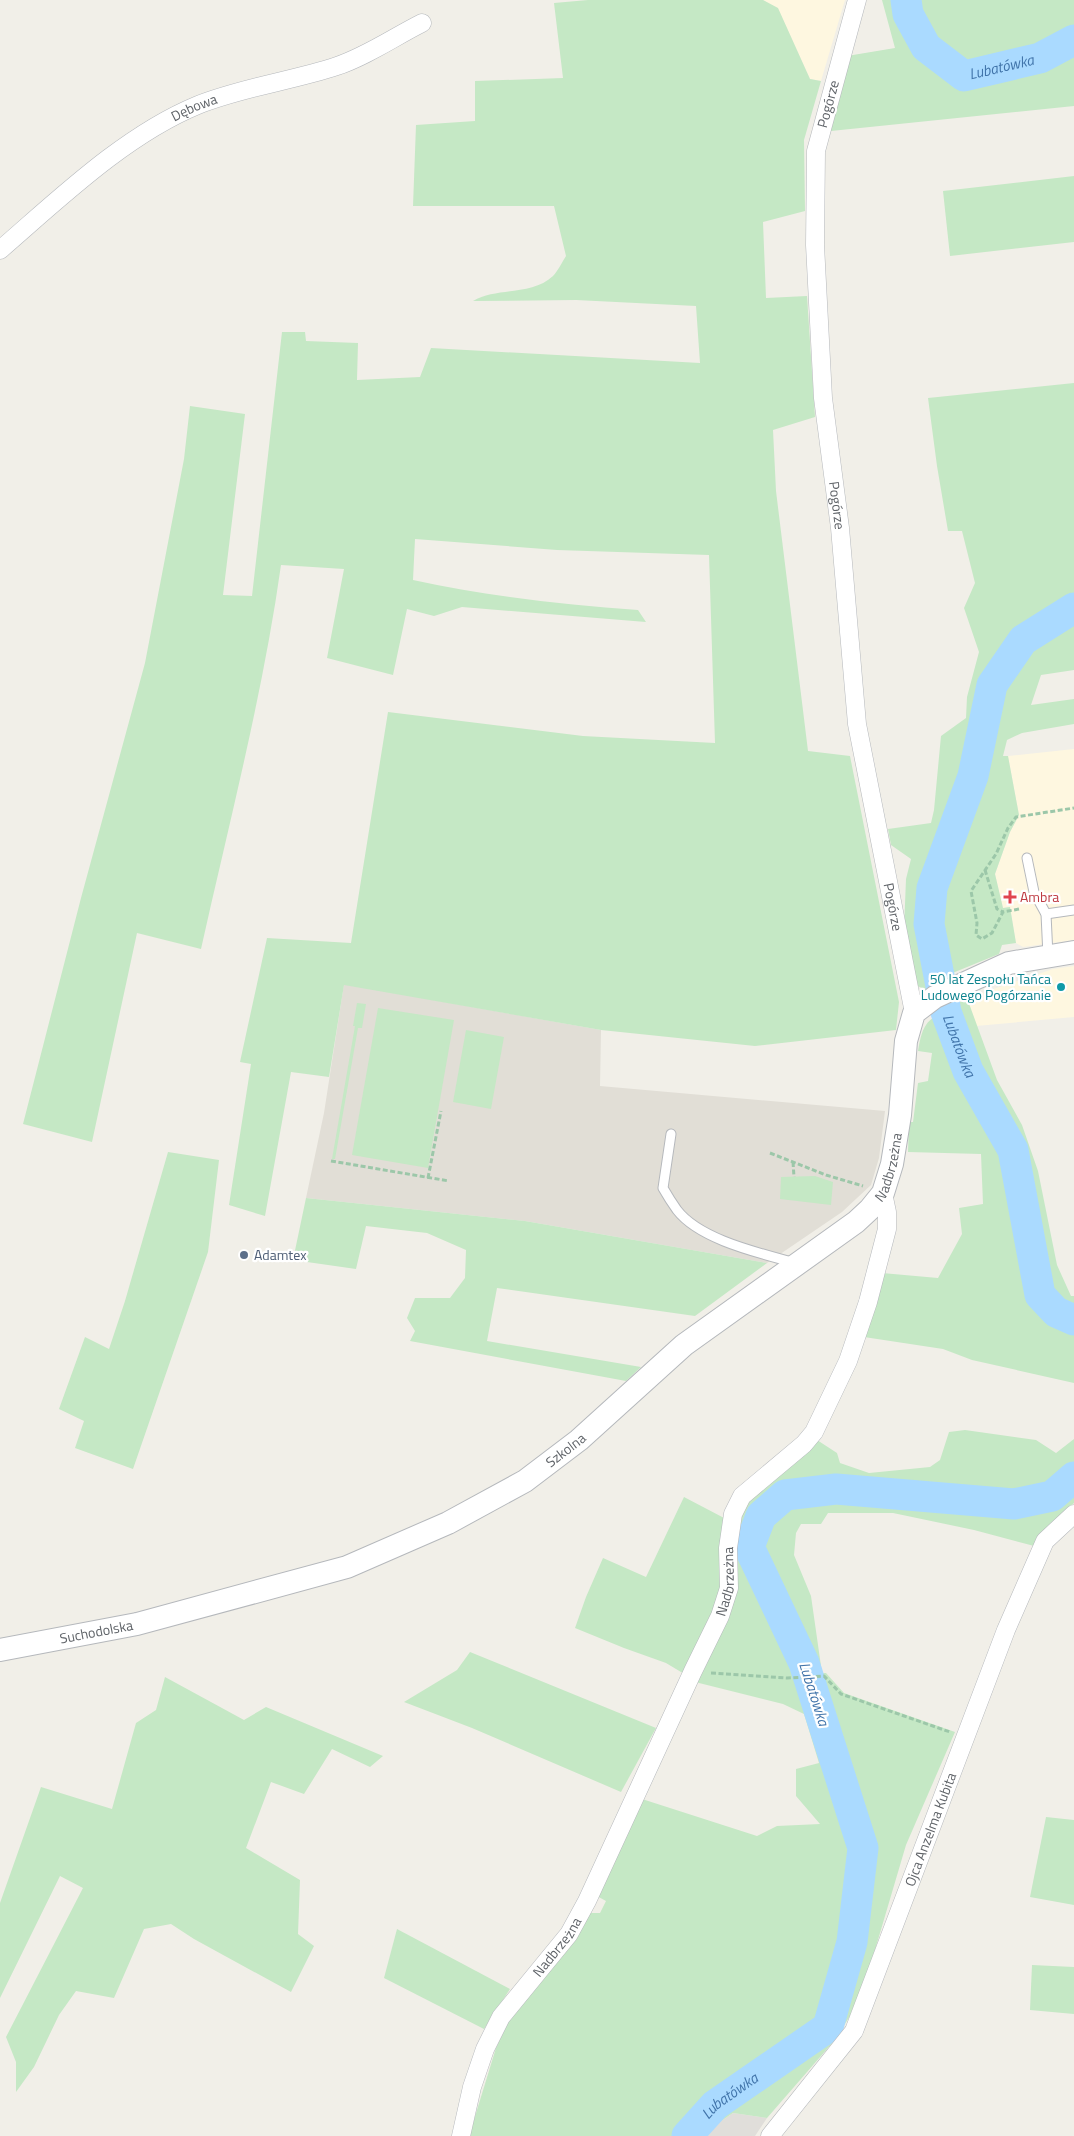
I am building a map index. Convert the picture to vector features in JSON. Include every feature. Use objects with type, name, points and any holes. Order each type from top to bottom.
[{"type":"street","name":"Pogórze","points":[[857,0],[816,150],[815,245],[823,398],[840,528],[857,724],[914,1013]]},
{"type":"street","name":"Dębowa","points":[[0,250],[129,143],[157,125],[199,105],[339,65],[422,23]]},
{"type":"street","points":[[914,1013],[935,997],[1008,963],[1074,952]]},
{"type":"street","name":"Nadbrzeżna","points":[[461,2136],[472,2087],[485,2049],[501,2017],[569,1934],[587,1901],[720,1616],[729,1588],[728,1548],[733,1514],[742,1496],[804,1444],[814,1432],[848,1361],[868,1302],[887,1229],[887,1212],[883,1193],[892,1164],[900,1115],[906,1041],[914,1013]]},
{"type":"street","name":"Szkolna","points":[[192,1610],[347,1567],[448,1522],[525,1481],[579,1440],[684,1345],[796,1263],[856,1222],[883,1193]]},
{"type":"street","name":"Ojca Anzelma Kubita","points":[[770,2136],[854,2031],[1006,1630],[1045,1541],[1074,1514]]},
{"type":"street","name":"Suchodolska","points":[[0,1650],[81,1636],[192,1610]]},
{"type":"lane","points":[[1027,858],[1034,892],[1046,914],[1048,956]]},
{"type":"lane","points":[[1046,914],[1074,910]]},
{"type":"lane","points":[[671,1134],[663,1188],[678,1212],[707,1234],[755,1252],[796,1263]]},
{"type":"path","points":[[1003,912],[997,926],[986,938],[982,939],[976,935],[977,923],[972,891],[996,854],[1008,828],[1016,817],[1074,808]]},
{"type":"path","points":[[984,870],[997,908],[1003,912],[1020,909]]},
{"type":"path","points":[[428,1178],[441,1111]]},
{"type":"path","points":[[770,1153],[826,1175],[858,1184]]},
{"type":"path","points":[[331,1161],[449,1181]]},
{"type":"path","points":[[793,1162],[794,1177]]},
{"type":"path","points":[[693,1671],[787,1678],[824,1676],[841,1694],[965,1737]]},
{"type":"shaded area","points":[[763,0],[845,0],[821,81],[810,79],[778,9]]},
{"type":"shaded area","points":[[1074,749],[1074,940],[1023,947],[1016,943],[1010,907],[1003,908],[995,874],[1010,832],[1019,815],[1008,756]]},
{"type":"shaded area","points":[[1074,966],[1074,1017],[976,1026],[967,998],[1053,969]]},
{"type":"shaded area","points":[[344,984],[601,1030],[600,1086],[885,1111],[879,1158],[871,1185],[842,1212],[767,1263],[525,1221],[306,1198],[324,1113]]},
{"type":"shaded area","points":[[733,2113],[767,2118],[755,2136],[699,2136]]},
{"type":"green space","points":[[588,0],[763,0],[778,8],[810,79],[821,81],[804,140],[805,211],[763,222],[766,298],[807,296],[815,417],[773,430],[776,491],[808,751],[850,756],[899,1002],[896,1030],[755,1046],[601,1030],[344,985],[329,1077],[291,1072],[265,1216],[229,1205],[251,1064],[240,1062],[267,938],[351,943],[388,712],[583,736],[715,743],[709,555],[557,550],[415,539],[413,580],[525,599],[638,610],[646,622],[462,607],[434,616],[407,609],[393,675],[327,658],[344,569],[281,565],[274,613],[255,710],[201,949],[137,933],[92,1142],[23,1124],[81,898],[145,663],[184,459],[190,406],[245,414],[223,595],[252,596],[282,332],[305,332],[306,341],[358,343],[357,380],[420,377],[431,348],[700,363],[696,306],[576,300],[473,301],[493,294],[535,286],[545,282],[555,274],[566,256],[554,206],[413,206],[416,125],[475,121],[475,81],[563,78],[554,3]]},
{"type":"green space","points":[[882,0],[1074,0],[1074,106],[831,131],[847,56],[895,48]]},
{"type":"green space","points":[[1074,176],[1074,242],[950,256],[943,191]]},
{"type":"green space","points":[[1074,383],[1074,670],[1041,675],[1031,705],[1074,699],[1074,724],[1022,733],[1007,740],[1003,756],[1008,756],[1019,815],[1010,832],[995,874],[1003,908],[1010,907],[1016,943],[1002,945],[999,954],[950,974],[938,924],[941,881],[980,784],[987,742],[972,741],[971,763],[966,779],[933,856],[924,888],[922,925],[931,986],[927,990],[915,985],[904,929],[906,879],[911,859],[891,845],[888,829],[931,823],[941,736],[966,718],[967,697],[979,652],[964,608],[975,583],[962,531],[948,531],[928,398]]},
{"type":"green space","points":[[967,998],[997,1080],[1022,1125],[1038,1171],[1057,1265],[1071,1296],[1074,1296],[1074,1383],[972,1360],[943,1349],[864,1337],[882,1273],[938,1278],[962,1234],[959,1208],[983,1204],[981,1154],[908,1152],[909,1122],[913,1122],[918,1083],[928,1081],[932,1053],[918,1051],[920,1039],[929,1021],[939,1014],[956,1063],[997,1138],[1008,1170],[1021,1168],[1009,1131],[974,1069],[953,1021],[957,1004]]},
{"type":"green space","points":[[357,1003],[366,1004],[362,1028],[358,1028],[335,1159],[332,1159],[355,1026],[353,1026]]},
{"type":"green space","points":[[378,1008],[454,1020],[428,1168],[352,1155]]},
{"type":"green space","points":[[466,1030],[504,1037],[491,1109],[453,1102]]},
{"type":"green space","points":[[168,1152],[219,1160],[208,1252],[133,1469],[75,1448],[84,1421],[59,1409],[85,1337],[109,1349],[125,1301]]},
{"type":"green space","points":[[815,1176],[833,1182],[831,1205],[780,1199],[781,1177]]},
{"type":"green space","points":[[306,1198],[525,1221],[767,1263],[695,1316],[497,1288],[487,1341],[641,1367],[626,1381],[410,1341],[415,1331],[407,1318],[415,1298],[450,1298],[465,1278],[466,1250],[427,1233],[366,1226],[356,1269],[293,1260]]},
{"type":"green space","points":[[965,1430],[1036,1440],[1056,1453],[1074,1439],[1074,1503],[1042,1533],[1038,1547],[974,1530],[893,1513],[828,1513],[821,1524],[801,1524],[796,1533],[794,1555],[811,1596],[822,1673],[826,1673],[844,1693],[955,1732],[906,1845],[872,1960],[850,2016],[834,2041],[767,2118],[733,2113],[699,2136],[469,2136],[496,2048],[511,2016],[587,1913],[600,1913],[606,1901],[595,1895],[642,1799],[757,1836],[777,1826],[820,1824],[796,1796],[796,1769],[819,1763],[804,1714],[783,1704],[695,1682],[705,1657],[736,1517],[746,1499],[817,1440],[837,1453],[840,1463],[869,1473],[930,1467],[940,1460],[949,1432]]},
{"type":"green space","points":[[684,1497],[726,1519],[723,1587],[686,1675],[666,1663],[575,1628],[603,1558],[646,1577]]},
{"type":"green space","points":[[470,1652],[656,1728],[621,1792],[472,1728],[404,1702],[457,1670]]},
{"type":"green space","points":[[165,1677],[244,1720],[266,1707],[383,1756],[370,1767],[332,1749],[304,1794],[271,1782],[246,1848],[300,1880],[298,1934],[314,1946],[291,1992],[194,1939],[171,1924],[144,1929],[114,1998],[76,1991],[59,2015],[34,2067],[16,2092],[16,2062],[6,2037],[83,1888],[60,1876],[0,1998],[0,1903],[41,1787],[112,1809],[136,1723],[156,1710]]},
{"type":"green space","points":[[1046,1817],[1074,1820],[1074,1905],[1030,1897]]},
{"type":"green space","points":[[397,1929],[510,1989],[484,2029],[384,1978]]},
{"type":"green space","points":[[1032,1965],[1074,1967],[1074,2014],[1030,2010]]},
{"type":"waterway","name":"Lubatówka","points":[[906,0],[908,14],[926,47],[964,76],[1040,58],[1074,40]]},
{"type":"waterway","name":"Lubatówka","points":[[1074,608],[1023,640],[992,685],[973,776],[932,888],[929,924],[946,1012],[968,1071],[1013,1150],[1040,1295],[1056,1312],[1074,1320]]},
{"type":"waterway","name":"Lubatówka","points":[[687,2136],[715,2105],[828,2027],[852,1942],[863,1848],[804,1663],[749,1547],[761,1516],[785,1495],[836,1489],[1014,1504],[1052,1496],[1074,1477]]},
{"type":"place","name":"Ambra","points":[[1010,897]]},
{"type":"place","name":"50 lat Zespołu Tańca Ludowego Pogórzanie","points":[[1061,987]]},
{"type":"place","name":"Adamtex","points":[[244,1255]]}]
